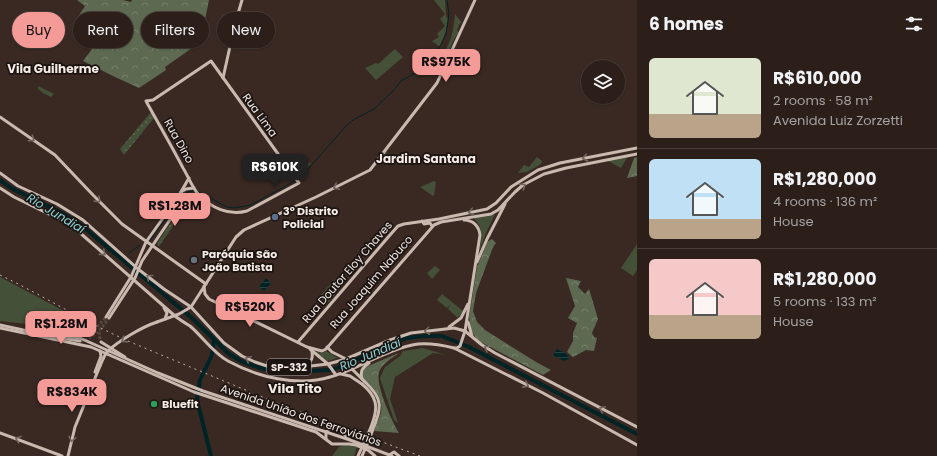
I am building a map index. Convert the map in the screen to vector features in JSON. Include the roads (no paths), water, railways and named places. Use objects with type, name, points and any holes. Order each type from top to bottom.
[{"type":"main road","points":[[223,78],[234,24],[242,0]]},
{"type":"main road","points":[[68,456],[75,427],[105,354],[141,328],[175,316],[189,307],[195,301],[235,238],[244,230],[370,170],[437,83],[474,0]]},
{"type":"main road","name":"Rua Lima","points":[[146,101],[153,100],[211,61],[298,183],[241,213],[225,212],[209,203]]},
{"type":"main road","name":"Rua Dino","points":[[146,101],[196,191]]},
{"type":"main road","points":[[0,117],[55,155],[111,214],[146,242],[205,285]]},
{"type":"main road","name":"Rua Doutor Eloy Chaves","points":[[298,342],[396,228],[401,225],[487,209],[496,203],[511,187],[531,174],[547,167],[560,163],[637,148]]},
{"type":"main road","points":[[607,159],[611,153]]},
{"type":"main road","points":[[422,221],[424,224],[430,223],[433,225],[441,222],[490,214],[498,210],[523,185],[549,172],[637,154]]},
{"type":"main road","points":[[598,161],[598,157],[600,155]]},
{"type":"main road","points":[[547,167],[549,172]]},
{"type":"main road","name":"SP-332","points":[[0,173],[18,186],[51,201],[83,220],[137,268],[189,307],[224,343],[242,356],[267,366],[279,368],[329,365],[411,333],[454,328],[465,333]]},
{"type":"main road","points":[[107,318],[133,277],[146,242],[178,197],[189,178]]},
{"type":"main road","points":[[511,187],[508,194],[511,196]]},
{"type":"main road","name":"SP-332","points":[[0,188],[14,197],[63,221],[79,232],[133,277],[175,316],[189,326],[217,353],[226,360],[252,372],[283,380],[306,381],[329,378],[350,367],[405,347],[418,344],[431,344],[454,348]]},
{"type":"main road","points":[[178,197],[186,189],[196,191],[209,203]]},
{"type":"main road","points":[[137,268],[180,205],[189,199],[196,197],[196,191]]},
{"type":"main road","points":[[189,199],[200,199],[209,203]]},
{"type":"main road","points":[[475,267],[487,239],[508,200]]},
{"type":"main road","points":[[433,225],[433,221],[439,218]]},
{"type":"main road","points":[[454,348],[460,346],[465,333],[479,239],[479,230],[473,222],[460,219]]},
{"type":"main road","name":"Rua Joaquim Nabuco","points":[[327,347],[433,225]]},
{"type":"main road","points":[[129,261],[140,256]]},
{"type":"main road","points":[[205,285],[205,294],[209,299],[224,307],[307,347],[320,352],[327,347],[329,351],[346,359],[350,367],[372,394],[376,406],[374,418],[358,456]]},
{"type":"main road","points":[[446,329],[461,318],[470,301]]},
{"type":"main road","points":[[160,303],[166,311],[165,319]]},
{"type":"main road","points":[[467,321],[476,340]]},
{"type":"main road","name":"Avenida União dos Ferroviários","points":[[0,325],[34,332],[80,338],[202,394],[316,432],[332,444],[349,444],[363,447],[370,451],[374,456]]},
{"type":"main road","name":"Avenida União dos Ferroviários","points":[[0,328],[81,344],[100,350],[195,390],[200,390],[350,440],[391,456],[394,452],[399,456]]},
{"type":"main road","points":[[34,332],[58,332],[77,335]]},
{"type":"main road","points":[[465,333],[495,353],[637,427]]},
{"type":"main road","points":[[42,337],[54,336],[80,341]]},
{"type":"main road","points":[[101,342],[141,366]]},
{"type":"main road","points":[[307,347],[329,365],[337,374],[346,374],[363,382],[375,393],[380,407],[378,417],[362,456]]},
{"type":"main road","points":[[454,348],[543,393],[637,445]]},
{"type":"main road","points":[[95,376],[101,354],[100,350]]},
{"type":"main road","points":[[302,367],[310,363],[312,351]]},
{"type":"main road","points":[[363,382],[360,373],[361,370],[377,358]]},
{"type":"main road","points":[[326,439],[326,432],[330,428],[338,429],[350,440]]},
{"type":"main road","points":[[0,433],[62,456]]},
{"type":"water","points":[[266,278],[271,283],[264,291],[259,287]]},
{"type":"water","points":[[557,349],[565,353],[570,358],[564,361],[553,355]]},
{"type":"waterway","points":[[197,191],[227,207],[234,208],[251,205],[300,178],[347,125],[353,120],[374,109],[401,81],[419,71],[433,56],[446,34],[449,14],[447,0]]},
{"type":"waterway","name":"Rio Jundiaí","points":[[0,180],[11,188],[62,213],[81,225],[192,318],[229,354],[243,362],[260,368],[282,372],[332,370],[407,338],[442,336],[469,347],[637,434]]},
{"type":"waterway","points":[[150,240],[180,199],[187,192],[193,191]]},
{"type":"waterway","name":"Rio Jundiaí","points":[[37,202],[40,198]]},
{"type":"waterway","points":[[129,253],[140,245]]},
{"type":"waterway","points":[[211,456],[197,400],[200,380],[212,355],[214,340]]},
{"type":"tunnel","points":[[77,335],[87,334],[97,327],[106,317]]},
{"type":"tunnel","points":[[80,341],[93,336],[100,330],[109,318]]},
{"type":"tunnel","points":[[100,332],[99,335],[101,342]]},
{"type":"railway","points":[[0,275],[101,328],[135,344],[272,401],[420,456]]},
{"type":"place","name":"3º Distrito Policial","points":[[275,217]]},
{"type":"place","name":"Paróquia São João Batista","points":[[194,260]]},
{"type":"place","name":"Bluefit","points":[[154,404]]},
{"type":"district","name":"Vila Guilherme","points":[[53,68]]},
{"type":"district","name":"Jardim Santana","points":[[426,158]]},
{"type":"district","name":"Vila Tito","points":[[295,388]]}]
